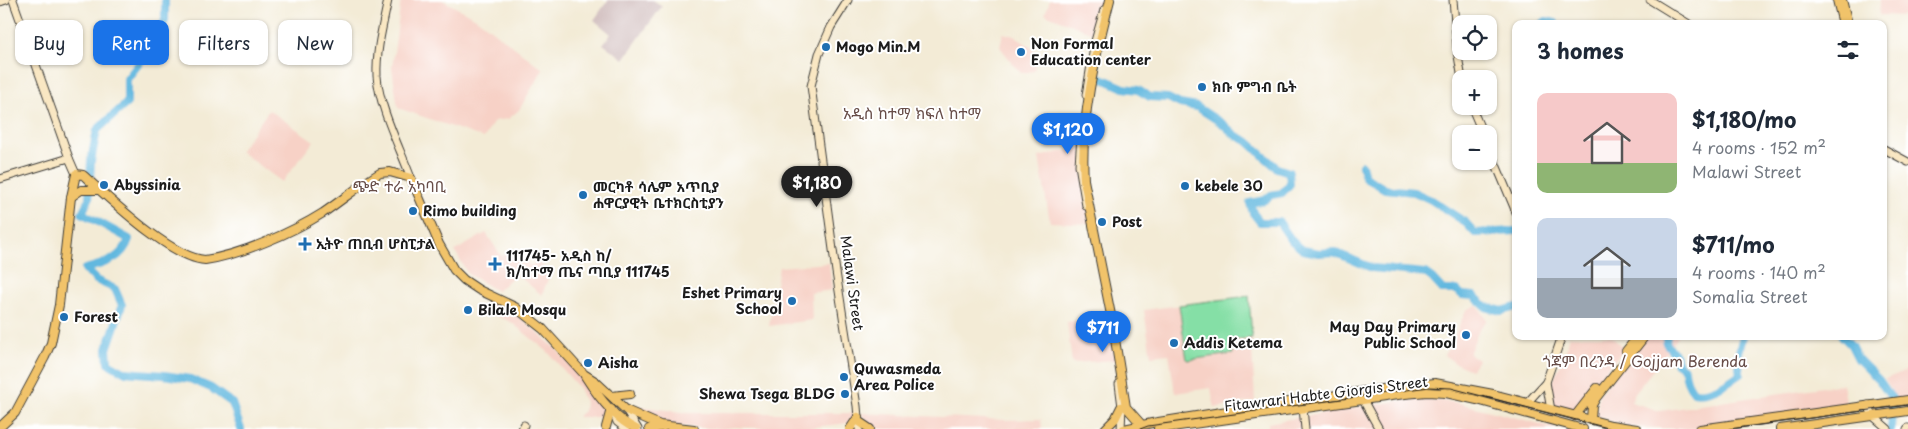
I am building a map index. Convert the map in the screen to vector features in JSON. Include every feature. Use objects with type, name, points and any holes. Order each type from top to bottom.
[{"type":"main road","points":[[0,2],[6,0]]},
{"type":"main road","points":[[12,0],[69,158],[80,174],[145,229],[198,260],[217,258],[248,248],[296,227],[323,212],[380,173],[390,172],[412,178]]},
{"type":"main road","points":[[388,0],[378,45],[378,83],[382,101],[436,239],[454,270],[479,290],[515,307],[543,329],[584,374],[591,386],[612,410],[629,426],[637,429]]},
{"type":"main road","name":"Malawi Street","points":[[848,0],[831,27],[819,54],[811,86],[859,422]]},
{"type":"main road","points":[[1108,0],[1095,41],[1089,70],[1079,165],[1082,192],[1108,315],[1126,429],[1365,391],[1435,383],[1477,390],[1591,420],[1637,429]]},
{"type":"main road","points":[[1108,0],[1097,48],[1082,158],[1084,180],[1111,315],[1126,407],[1142,425]]},
{"type":"main road","points":[[1453,0],[1460,70]]},
{"type":"main road","points":[[1650,0],[1682,20]]},
{"type":"main road","points":[[1837,0],[1842,20]]},
{"type":"main road","points":[[1842,0],[1847,20]]},
{"type":"main road","points":[[1887,151],[1908,162]]},
{"type":"main road","points":[[0,179],[69,158]]},
{"type":"main road","points":[[1497,167],[1512,203]]},
{"type":"main road","points":[[0,427],[15,413],[51,343],[60,296],[72,197],[80,174]]},
{"type":"main road","points":[[72,197],[81,190],[96,189]]},
{"type":"main road","points":[[1527,403],[1546,382],[1561,340]]},
{"type":"main road","points":[[1575,416],[1636,341]]},
{"type":"main road","points":[[1591,420],[1592,405],[1636,341]]},
{"type":"main road","points":[[584,374],[595,381],[626,410],[637,429]]},
{"type":"main road","points":[[1546,382],[1551,410]]},
{"type":"main road","name":"Fitawrari Habte Giorgis Street","points":[[1158,429],[1412,393],[1446,393],[1583,429]]},
{"type":"main road","points":[[612,396],[630,394]]},
{"type":"main road","points":[[1363,400],[1379,429]]},
{"type":"main road","points":[[1700,429],[1908,400]]},
{"type":"main road","points":[[1868,405],[1873,416],[1888,429]]},
{"type":"main road","points":[[1105,429],[1122,408]]},
{"type":"main road","points":[[1303,408],[1306,429]]},
{"type":"main road","points":[[606,427],[612,410]]},
{"type":"main road","points":[[612,410],[617,422],[626,429]]},
{"type":"main road","points":[[626,410],[660,425],[694,429]]},
{"type":"main road","points":[[1780,429],[1908,412]]},
{"type":"main road","points":[[1786,417],[1789,428]]},
{"type":"main road","points":[[1766,429],[1770,420]]},
{"type":"main road","points":[[850,429],[859,422],[870,429]]},
{"type":"main road","points":[[649,429],[668,427]]},
{"type":"shaded area","points":[[401,0],[442,0],[476,18],[543,69],[519,110],[508,119],[494,121],[484,138],[398,108],[392,68]]},
{"type":"shaded area","points":[[608,0],[653,0],[662,6],[624,59],[603,44],[611,34],[594,20]]},
{"type":"shaded area","points":[[1050,0],[1102,0],[1093,33],[1045,14]]},
{"type":"shaded area","points":[[1880,0],[1908,0],[1908,16],[1879,15]]},
{"type":"shaded area","name":"Non Formal Education center","points":[[1003,33],[1014,36],[1037,53],[1034,71],[1021,73],[1014,65],[1000,47]]},
{"type":"shaded area","points":[[269,110],[314,141],[282,182],[240,151]]},
{"type":"shaded area","points":[[1081,147],[1092,224],[1050,222],[1039,157]]},
{"type":"shaded area","name":"111745- አዲስ ከ/ ክ/ከተማ ጤና ጣቢያ 111745","points":[[486,233],[501,256],[519,252],[530,266],[540,261],[548,279],[542,295],[516,274],[497,291],[468,274],[455,251]]},
{"type":"shaded area","name":"Eshet Primary School","points":[[829,263],[832,290],[811,293],[812,320],[769,326],[779,267]]},
{"type":"shaded area","points":[[1249,296],[1255,401],[1214,408],[1211,388],[1175,393],[1169,354],[1151,356],[1144,310]]},
{"type":"shaded area","points":[[488,301],[517,315],[553,346],[597,390],[606,411],[602,417],[577,417],[584,411],[585,402],[579,388],[547,351],[511,322],[485,311]]},
{"type":"shaded area","name":"May Day Primary Public School","points":[[1477,305],[1487,320],[1479,329],[1469,354],[1478,360],[1471,370],[1455,363],[1444,355],[1466,310]]},
{"type":"shaded area","points":[[1108,316],[1116,360],[1072,363],[1067,322]]},
{"type":"shaded area","points":[[1569,340],[1615,340],[1624,349],[1595,383],[1576,414],[1542,406],[1565,354]]},
{"type":"shaded area","points":[[1642,340],[1676,340],[1635,393],[1631,402],[1660,411],[1843,384],[1847,407],[1705,428],[1631,427],[1597,416],[1599,395]]},
{"type":"shaded area","points":[[1908,370],[1908,400],[1898,401],[1885,379]]},
{"type":"shaded area","points":[[1418,398],[1459,403],[1559,429],[1268,429],[1268,423]]},
{"type":"shaded area","points":[[625,404],[687,413],[859,413],[848,423],[798,429],[734,427],[722,429],[664,425]]},
{"type":"shaded area","points":[[859,413],[1005,420],[1041,419],[1042,429],[880,429],[872,426]]},
{"type":"green space","points":[[1249,296],[1252,338],[1231,340],[1233,354],[1187,360],[1179,305]]},
{"type":"waterway","points":[[165,0],[165,20],[150,49],[127,79],[127,103],[97,130],[91,161],[89,199],[82,213],[129,239],[122,251],[112,260],[85,269],[96,280],[115,289],[122,305],[107,349],[108,363],[124,372],[190,379],[211,388],[232,403],[241,429]]},
{"type":"waterway","points":[[1099,77],[1124,88],[1138,90],[1150,97],[1168,98],[1180,104],[1197,107],[1223,124],[1235,135],[1247,141],[1277,168],[1289,172],[1290,184],[1282,193],[1271,195],[1265,200],[1250,203],[1253,213],[1260,222],[1279,222],[1292,241],[1303,250],[1319,253],[1334,252],[1372,268],[1425,273],[1443,290],[1457,290],[1462,295],[1474,296],[1486,307],[1502,311],[1512,308]]},
{"type":"waterway","points":[[1362,165],[1365,177],[1385,189],[1414,192],[1431,200],[1465,222],[1475,233],[1512,231]]},
{"type":"waterway","points":[[1666,340],[1666,343],[1677,357],[1676,363],[1685,369],[1689,384],[1694,392],[1713,390],[1740,374],[1738,356],[1742,340]]},
{"type":"waterway","points":[[1846,340],[1851,345],[1858,359],[1879,380],[1893,400],[1891,429]]},
{"type":"tram line","points":[[1140,429],[1148,426],[1428,387],[1451,388],[1612,429]]},
{"type":"tram line","points":[[1729,429],[1908,405]]},
{"type":"place","name":"Mogo Min.M","points":[[826,47]]},
{"type":"place","name":"Non Formal Education center","points":[[1021,52]]},
{"type":"place","name":"ክቡ ምግብ ቤት","points":[[1202,87]]},
{"type":"place","name":"Abyssinia","points":[[104,185]]},
{"type":"place","name":"kebele 30","points":[[1185,186]]},
{"type":"place","name":"መርካቶ ሳሌም አጥቢያ ሐዋርያዊት ቤተክርስቲያን","points":[[583,195]]},
{"type":"place","name":"Rimo building","points":[[413,211]]},
{"type":"place","name":"Post","points":[[1102,222]]},
{"type":"place","name":"ኢትዮ ጠቢብ ሆስፒታል","points":[[305,244]]},
{"type":"place","name":"111745- አዲስ ከ/ ክ/ከተማ ጤና ጣቢያ 111745","points":[[495,264]]},
{"type":"place","name":"Eshet Primary School","points":[[792,301]]},
{"type":"place","name":"Bilale Mosqu","points":[[468,310]]},
{"type":"place","name":"Forest","points":[[64,317]]},
{"type":"place","name":"May Day Primary Public School","points":[[1466,335]]},
{"type":"place","name":"Addis Ketema","points":[[1174,343]]},
{"type":"place","name":"Aisha","points":[[588,363]]},
{"type":"place","name":"Quwasmeda Area Police","points":[[844,377]]},
{"type":"place","name":"Shewa Tsega BLDG","points":[[845,394]]},
{"type":"district","name":"አዲስ ከተማ ክፍለ ከተማ","points":[[912,114]]},
{"type":"district","name":"ጭድ ተራ አካባቢ","points":[[399,187]]},
{"type":"district","name":"ጎጃም በረንዳ / Gojjam Berenda","points":[[1645,362]]}]
